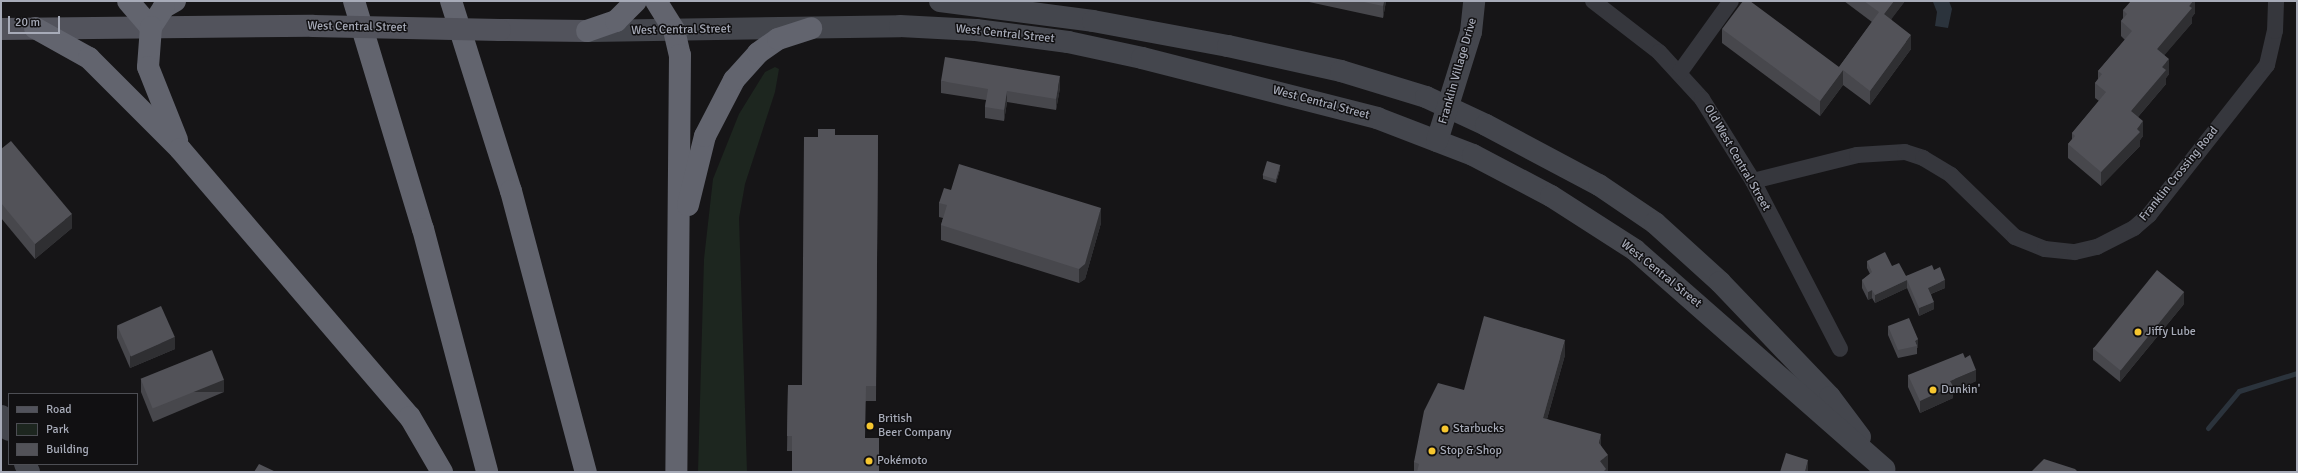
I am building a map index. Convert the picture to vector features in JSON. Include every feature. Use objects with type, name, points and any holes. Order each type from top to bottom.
[{"type":"highway","points":[[128,1],[151,27]]},
{"type":"highway","points":[[174,1],[164,7],[151,27],[148,67],[180,149]]},
{"type":"highway","points":[[354,1],[424,229],[487,472]]},
{"type":"highway","points":[[451,1],[510,191],[586,472]]},
{"type":"highway","points":[[587,31],[616,21],[636,1]]},
{"type":"highway","points":[[656,1],[674,30],[680,55],[676,472]]},
{"type":"highway","points":[[35,28],[89,58],[180,149],[410,417],[442,472]]},
{"type":"highway","points":[[678,261],[697,162],[709,123],[724,95],[758,53],[778,39],[811,28]]},
{"type":"main road","name":"West Central Street","points":[[940,1],[1093,21],[1221,44],[1341,72],[1447,107],[1599,185],[1655,223],[1720,282],[1830,397],[1885,470]]},
{"type":"main road","name":"Franklin Village Drive","points":[[1437,141],[1471,32],[1474,1]]},
{"type":"main road","name":"West Central Street","points":[[1,28],[314,26],[587,31],[935,27],[1068,42],[1357,112],[1437,141],[1552,196],[1635,250],[1885,470]]},
{"type":"main road","points":[[1,416],[8,428]]},
{"type":"street","name":"Old West Central Street","points":[[1593,1],[1680,72],[1702,99],[1753,181],[1840,348]]},
{"type":"street","points":[[1680,72],[1731,1]]},
{"type":"street","name":"Franklin Crossing Road","points":[[1753,181],[1857,155],[1905,152],[1923,158],[1951,175],[2015,237],[2045,249],[2075,252],[2097,247],[2134,228],[2149,215],[2266,65],[2275,31],[2276,1]]},
{"type":"green space","points":[[775,67],[779,69],[775,92],[745,184],[739,218],[747,472],[698,472],[704,259],[713,179],[739,114],[765,72]]},
{"type":"shaded area","points":[[1949,1],[1952,9],[1948,28],[1935,26],[1937,12],[1933,2]]},
{"type":"building","points":[[1359,1],[1384,1],[1383,6]]},
{"type":"building","points":[[1743,1],[1750,1],[1839,67],[1879,12],[1864,1],[1894,1],[1884,14],[1911,35],[1870,91],[1843,70],[1820,101],[1722,29]]},
{"type":"building","points":[[2131,1],[2193,1],[2189,6],[2192,8],[2157,49],[2169,59],[2162,67],[2166,70],[2131,111],[2143,121],[2137,129],[2140,132],[2101,172],[2068,144],[2075,136],[2072,133],[2106,92],[2095,83],[2102,74],[2098,71],[2132,31],[2121,21],[2127,14],[2123,10]]},
{"type":"building","points":[[945,57],[1060,76],[1056,99],[1007,91],[1004,110],[985,107],[988,89],[941,81]]},
{"type":"building","points":[[818,129],[835,129],[835,135],[878,135],[876,386],[866,386],[865,438],[879,438],[879,472],[792,472],[792,436],[787,436],[788,385],[802,385],[804,137],[818,137]]},
{"type":"building","points":[[11,141],[72,214],[35,244],[1,203],[1,149]]},
{"type":"building","points":[[1267,161],[1280,165],[1276,179],[1263,175]]},
{"type":"building","points":[[959,164],[1101,208],[1085,264],[1079,269],[941,225],[947,205],[939,203],[944,188],[951,190]]},
{"type":"building","points":[[1885,252],[1892,266],[1899,263],[1906,276],[1932,265],[1934,270],[1940,267],[1945,280],[1928,288],[1934,302],[1919,308],[1907,280],[1875,295],[1872,290],[1868,292],[1862,280],[1872,272],[1867,261]]},
{"type":"building","name":"Jiffy Lube","points":[[2157,270],[2184,292],[2121,371],[2093,348]]},
{"type":"building","points":[[161,306],[175,337],[131,357],[117,326]]},
{"type":"building","points":[[1484,316],[1565,340],[1543,418],[1601,434],[1599,443],[1608,455],[1600,461],[1606,469],[1603,472],[1417,472],[1419,464],[1414,462],[1424,411],[1438,383],[1464,390]]},
{"type":"building","points":[[1909,318],[1918,339],[1915,341],[1917,346],[1898,350],[1888,326]]},
{"type":"building","points":[[212,350],[224,380],[153,409],[141,379]]},
{"type":"building","points":[[1963,353],[1965,358],[1970,355],[1976,370],[1950,381],[1953,386],[1920,401],[1908,375]]},
{"type":"building","points":[[1786,453],[1808,460],[1805,472],[1780,472]]},
{"type":"building","points":[[2044,459],[2075,469],[2078,472],[2031,472]]},
{"type":"building","points":[[259,464],[276,472],[254,472]]},
{"type":"waterway","points":[[2208,428],[2239,391],[2297,373]]},
{"type":"place","name":"Jiffy Lube","points":[[2138,332]]},
{"type":"place","name":"Dunkin'","points":[[1933,390]]},
{"type":"place","name":"British Beer Company","points":[[870,426]]},
{"type":"place","name":"Starbucks","points":[[1445,429]]},
{"type":"place","name":"Stop & Shop","points":[[1432,451]]},
{"type":"place","name":"Pokémoto","points":[[869,461]]}]
